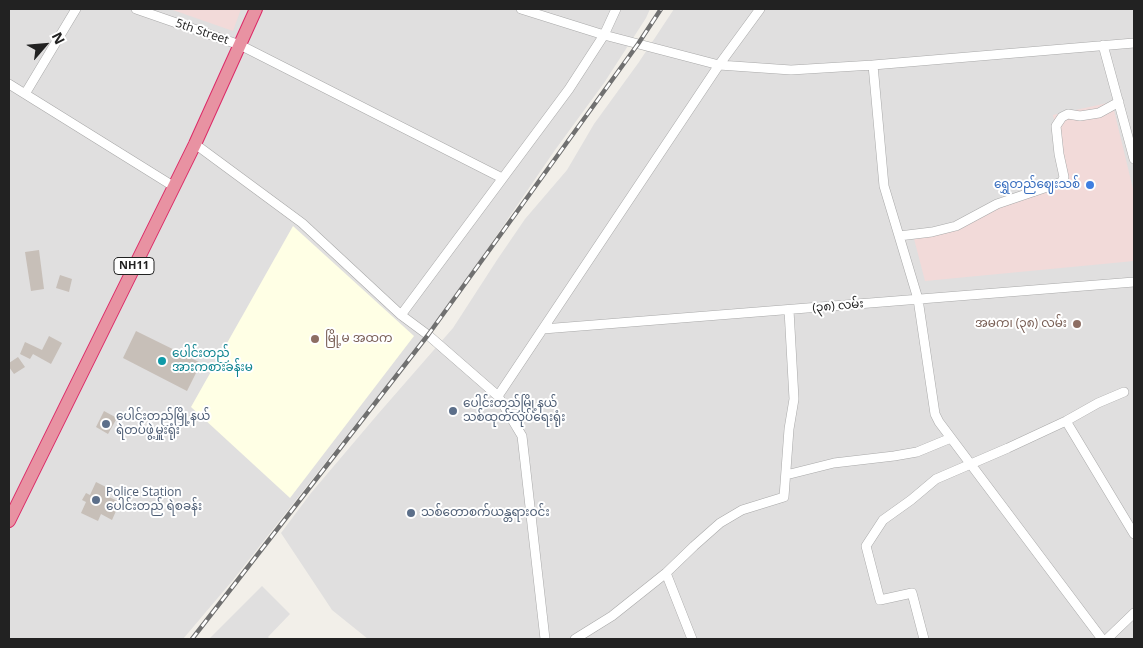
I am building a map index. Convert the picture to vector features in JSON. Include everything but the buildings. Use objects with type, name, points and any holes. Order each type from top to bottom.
[{"type":"highway","name":"NH11","points":[[9,521],[195,144],[256,9]]},
{"type":"street","points":[[25,94],[76,9]]},
{"type":"street","name":"5th Street","points":[[136,9],[240,46],[502,178]]},
{"type":"street","points":[[521,9],[604,35],[719,65],[791,70],[873,65],[1134,42]]},
{"type":"street","points":[[401,315],[569,89],[604,35],[616,9]]},
{"type":"street","points":[[498,396],[719,65],[760,9]]},
{"type":"street","points":[[1103,45],[1134,159]]},
{"type":"street","points":[[873,65],[884,186],[918,299],[936,414],[939,422],[1102,639]]},
{"type":"street","points":[[9,84],[173,186]]},
{"type":"street","points":[[899,236],[932,232],[956,226],[997,204],[1062,182],[1064,177],[1056,126],[1062,116],[1068,114],[1080,116],[1099,113],[1118,102]]},
{"type":"street","points":[[195,144],[302,223],[401,315],[428,335],[498,396],[522,436],[545,639]]},
{"type":"street","name":"(၃၈) လမ်း","points":[[543,330],[1134,282]]},
{"type":"street","points":[[575,639],[612,616],[666,573],[720,523],[742,510],[784,497],[789,429],[794,399],[789,310]]},
{"type":"street","points":[[924,639],[912,593],[880,600],[866,546],[882,520],[911,500],[936,479],[1015,445],[1124,392]]},
{"type":"street","points":[[1066,421],[1134,534]]},
{"type":"street","points":[[786,475],[834,463],[917,452],[951,438]]},
{"type":"street","points":[[666,573],[692,639]]},
{"type":"street","points":[[1107,639],[1134,613]]},
{"type":"shaded area","points":[[9,9],[650,9],[604,83],[412,354],[233,580],[183,639],[9,639]]},
{"type":"shaded area","points":[[170,9],[241,9],[233,31]]},
{"type":"shaded area","points":[[674,9],[1134,9],[1134,639],[368,639],[332,610],[281,533],[311,493],[453,328],[525,219],[567,170],[594,124],[639,62]]},
{"type":"shaded area","name":"ရွှေတည်ဈေးသစ်","points":[[1112,102],[1134,193],[1134,261],[925,281],[912,231],[959,223],[1067,177],[1053,115]]},
{"type":"shaded area","points":[[293,226],[414,336],[290,498],[191,407]]},
{"type":"shaded area","points":[[262,586],[290,614],[268,637],[270,639],[209,639]]},
{"type":"railway","points":[[192,639],[428,335],[638,44],[661,9]]},
{"type":"place","name":"ရွှေတည်ဈေးသစ်","points":[[1090,185]]},
{"type":"place","name":"အမက၊ (၃၈) လမ်း","points":[[1077,324]]},
{"type":"place","name":"မြို့မ အထက","points":[[315,339]]},
{"type":"place","name":"ပေါင်းတည် အားကစားခန်းမ","points":[[162,361]]},
{"type":"place","name":"ပေါင်းတည်မြို့နယ် သစ်ထုတ်လုပ်ရေးရုံး","points":[[453,411]]},
{"type":"place","name":"ပေါင်းတည်မြို့နယ် ရဲတပ်ဖွဲ့မှူးရုံး","points":[[106,424]]},
{"type":"place","name":"Police Station ပေါင်းတည် ရဲစခန်း","points":[[96,500]]},
{"type":"place","name":"သစ်တောစက်ယန္တရားဝင်း","points":[[411,513]]}]
